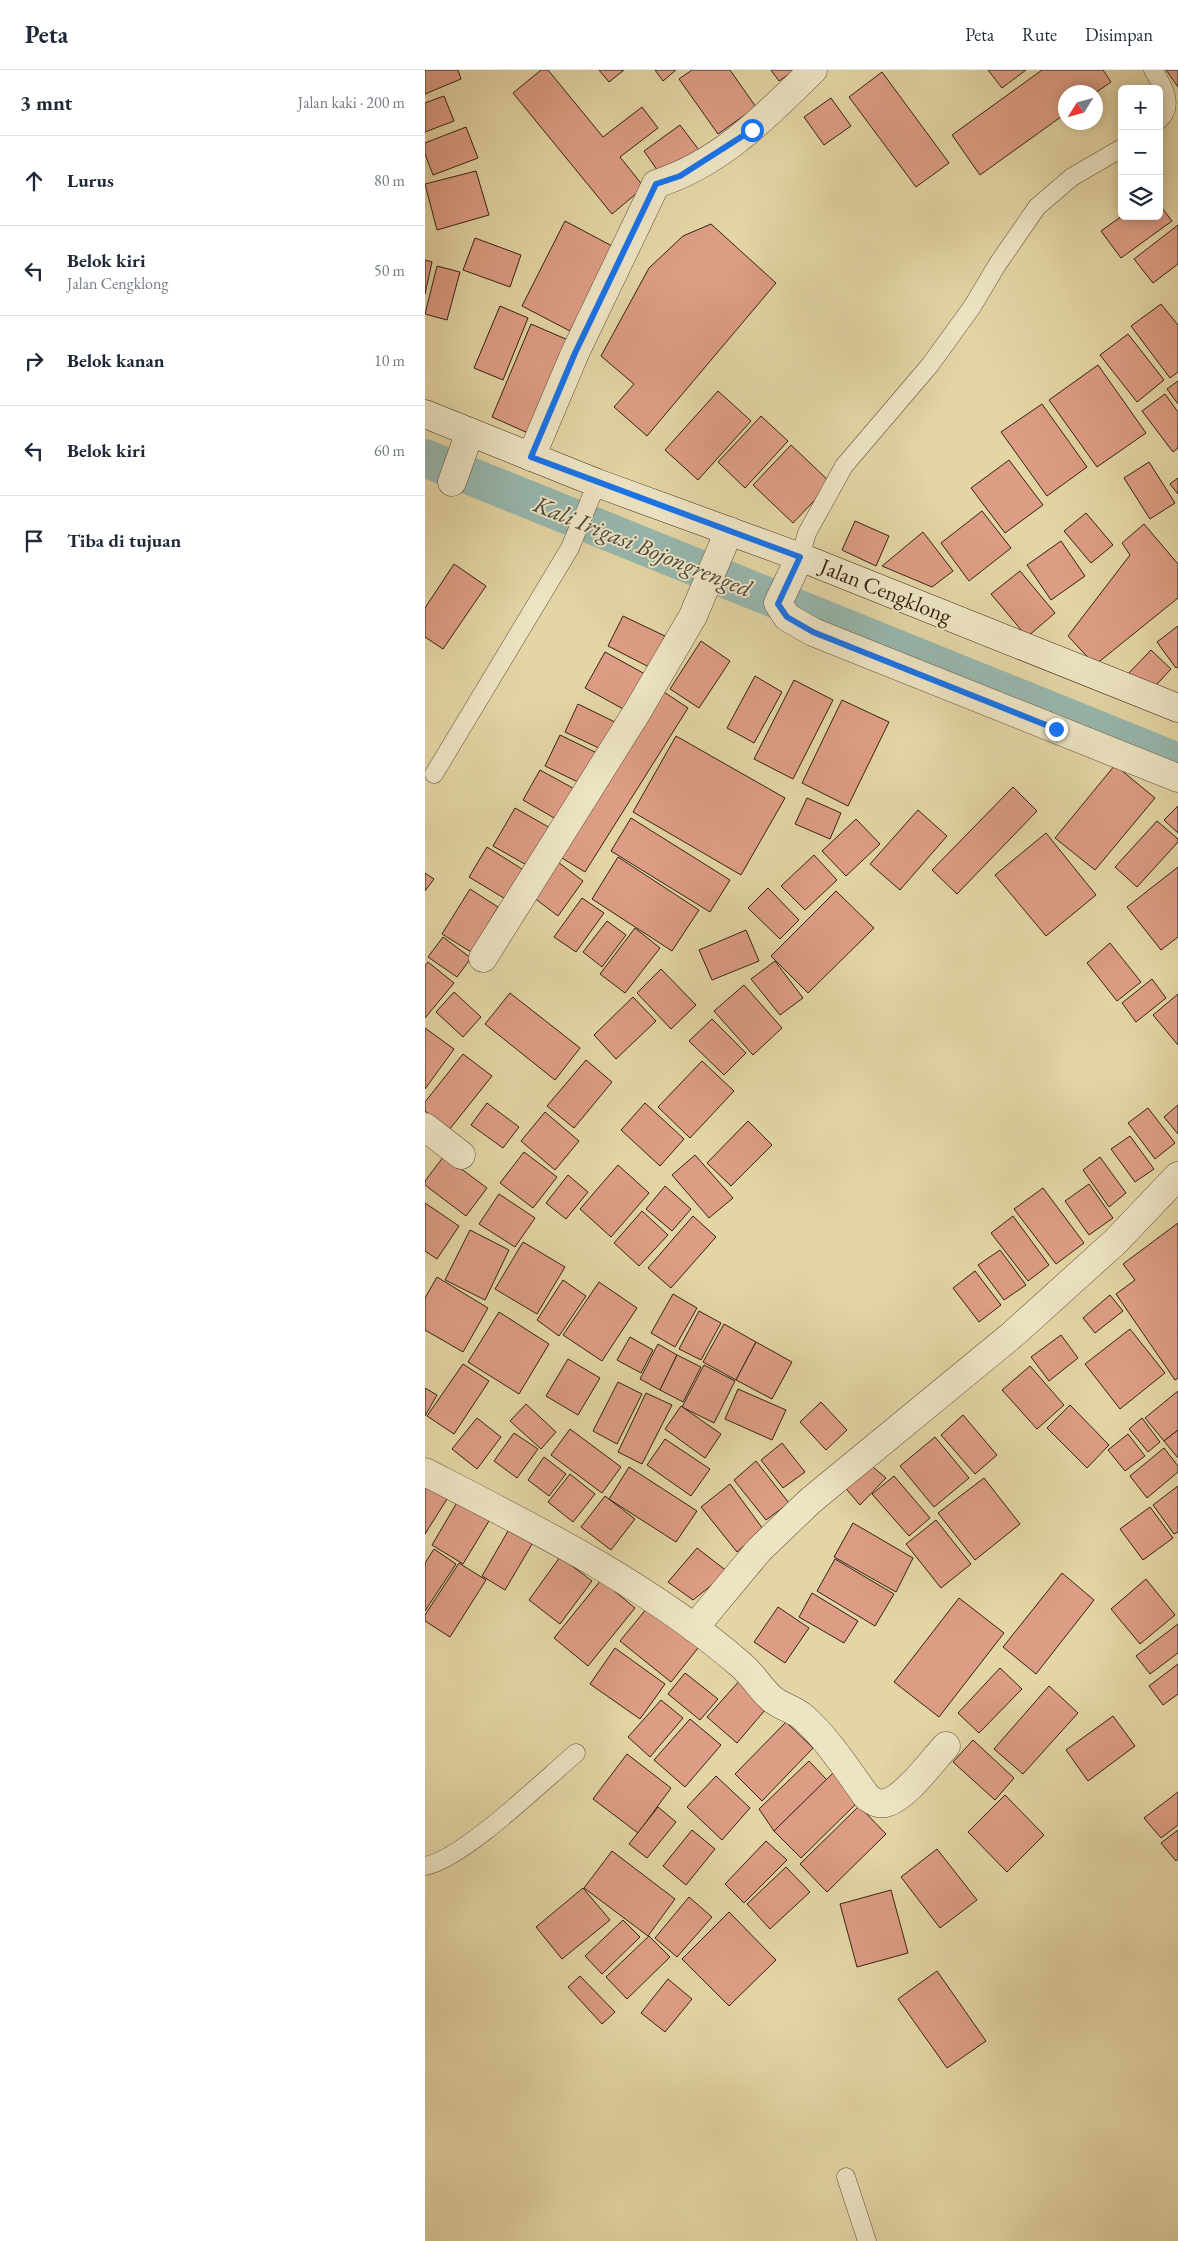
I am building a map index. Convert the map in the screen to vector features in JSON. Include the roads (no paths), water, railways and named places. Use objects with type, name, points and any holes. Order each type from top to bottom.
[{"type":"street","points":[[531,457],[575,353],[656,184],[680,176],[752,130],[813,70]]},
{"type":"street","name":"Jalan Cengklong","points":[[425,414],[531,457],[595,487],[729,531],[797,562],[1178,708]]},
{"type":"street","points":[[452,482],[470,432]]},
{"type":"street","points":[[483,958],[637,712],[693,616],[729,531]]},
{"type":"street","points":[[797,562],[778,604],[787,617],[813,632],[1178,778]]},
{"type":"street","points":[[425,1127],[461,1156]]},
{"type":"street","points":[[694,1628],[759,1550],[810,1501],[1013,1335],[1115,1242],[1178,1176]]},
{"type":"street","points":[[425,1472],[547,1535],[628,1584],[694,1628],[743,1666],[771,1698],[802,1716],[816,1730],[867,1797],[877,1803],[887,1803],[902,1794],[946,1746]]},
{"type":"lane","points":[[1153,70],[1163,85]]},
{"type":"lane","points":[[1163,85],[1167,113],[1163,116]]},
{"type":"lane","points":[[797,562],[807,533],[844,466],[930,365],[972,307],[1037,207],[1072,177],[1118,150]]},
{"type":"lane","points":[[434,774],[570,548],[595,487]]},
{"type":"lane","points":[[425,1866],[452,1854],[474,1839],[576,1753]]},
{"type":"lane","points":[[846,2177],[867,2241]]},
{"type":"waterway","name":"Kali Irigasi Bojongrenged","points":[[425,458],[444,466]]},
{"type":"waterway","name":"Kali Irigasi Bojongrenged","points":[[470,476],[1178,762]]}]
